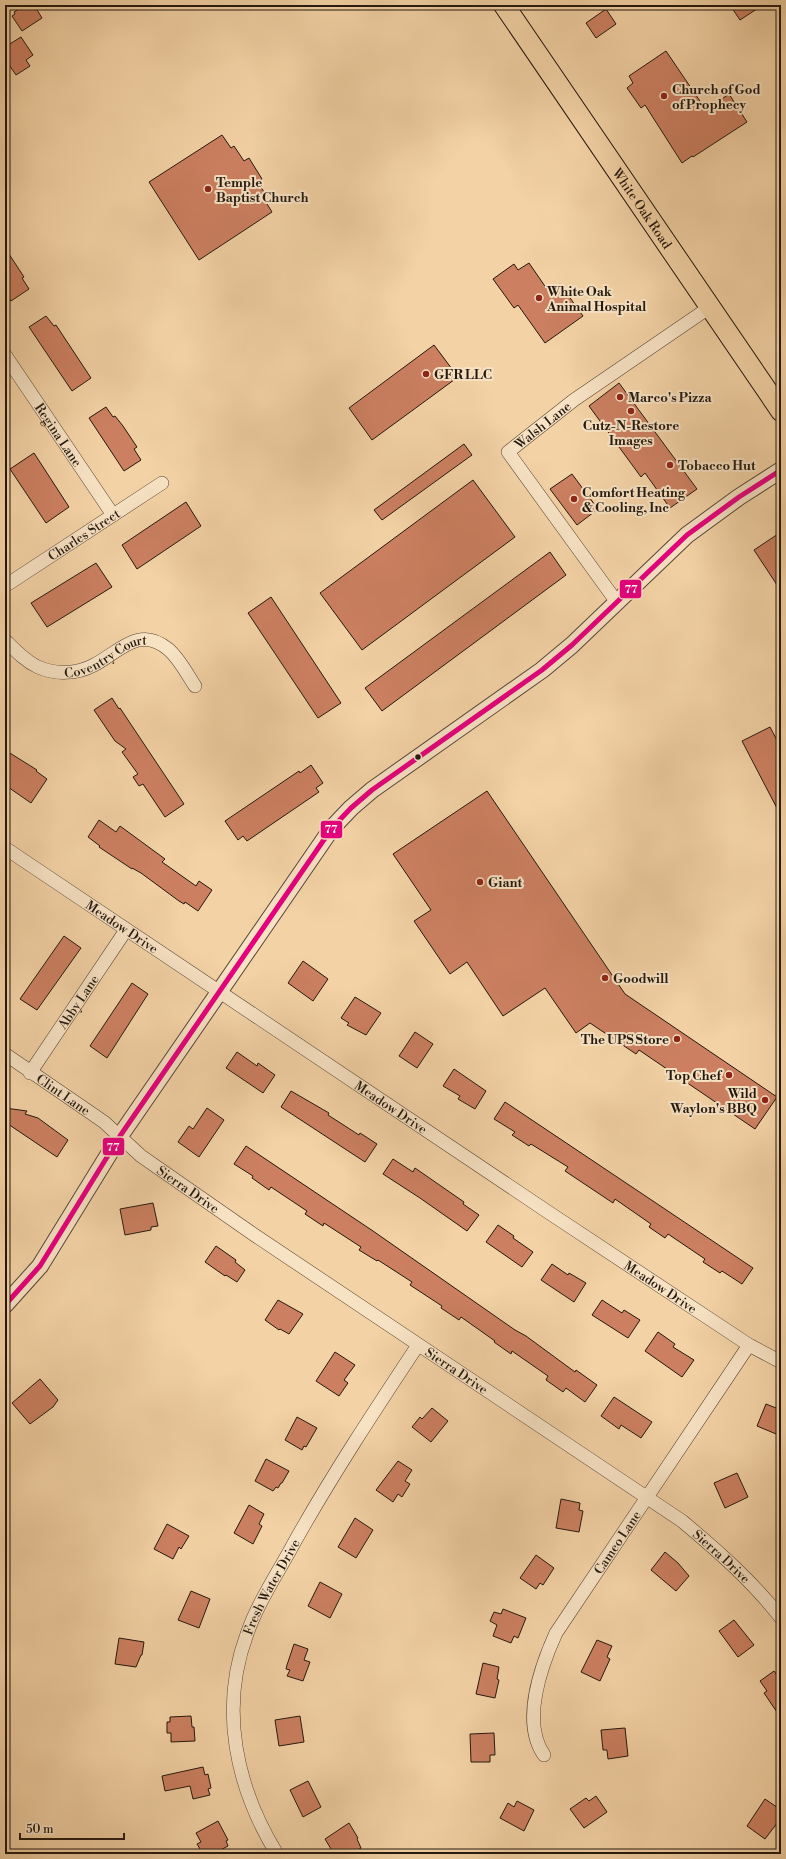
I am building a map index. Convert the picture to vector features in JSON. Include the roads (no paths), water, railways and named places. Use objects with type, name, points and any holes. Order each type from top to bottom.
[{"type":"main road","name":"White Oak Road","points":[[504,5],[781,411]]},
{"type":"street","name":"Walsh Lane","points":[[616,601],[508,452],[574,400],[710,307]]},
{"type":"street","name":"Regina Lane","points":[[5,355],[113,515]]},
{"type":"street","points":[[5,1305],[40,1266],[120,1136],[221,992],[318,846],[332,828],[351,808],[372,790],[542,670],[572,645],[616,601],[687,535],[739,497],[781,470]]},
{"type":"street","name":"Charles Street","points":[[5,586],[162,483]]},
{"type":"street","name":"Coventry Court","points":[[5,640],[26,660],[39,667],[52,671],[67,672],[81,670],[95,664],[125,644],[136,640],[147,640],[158,643],[168,649],[195,686]]},
{"type":"street","name":"Meadow Drive","points":[[5,848],[554,1216],[749,1344],[781,1362]]},
{"type":"street","name":"Abby Lane","points":[[30,1073],[126,930]]},
{"type":"street","name":"Clint Lane","points":[[5,1054],[30,1073],[104,1122],[120,1136]]},
{"type":"street","name":"Sierra Drive","points":[[120,1136],[141,1156],[253,1234],[682,1521],[739,1571],[781,1618]]},
{"type":"street","name":"Cameo Lane","points":[[544,1755],[536,1739],[533,1725],[533,1713],[547,1653],[556,1633],[749,1344]]},
{"type":"street","name":"Fresh Water Drive","points":[[277,1854],[254,1811],[243,1782],[237,1760],[233,1731],[232,1702],[238,1662],[247,1634],[258,1608],[316,1504],[418,1345]]},
{"type":"place","name":"Church of God of Prophecy","points":[[664,96]]},
{"type":"place","name":"Temple Baptist Church","points":[[208,189]]},
{"type":"place","name":"White Oak Animal Hospital","points":[[539,298]]},
{"type":"place","name":"GFR LLC","points":[[426,374]]},
{"type":"place","name":"Marco's Pizza","points":[[620,397]]},
{"type":"place","name":"Cutz-N-Restore Images","points":[[631,411]]},
{"type":"place","name":"Tobacco Hut","points":[[670,465]]},
{"type":"place","name":"Comfort Heating & Cooling, Inc","points":[[574,499]]},
{"type":"place","name":"Giant","points":[[480,882]]},
{"type":"place","name":"Goodwill","points":[[605,978]]},
{"type":"place","name":"The UPS Store","points":[[677,1039]]},
{"type":"place","name":"Top Chef","points":[[729,1075]]},
{"type":"place","name":"Wild Waylon's BBQ","points":[[765,1100]]}]
